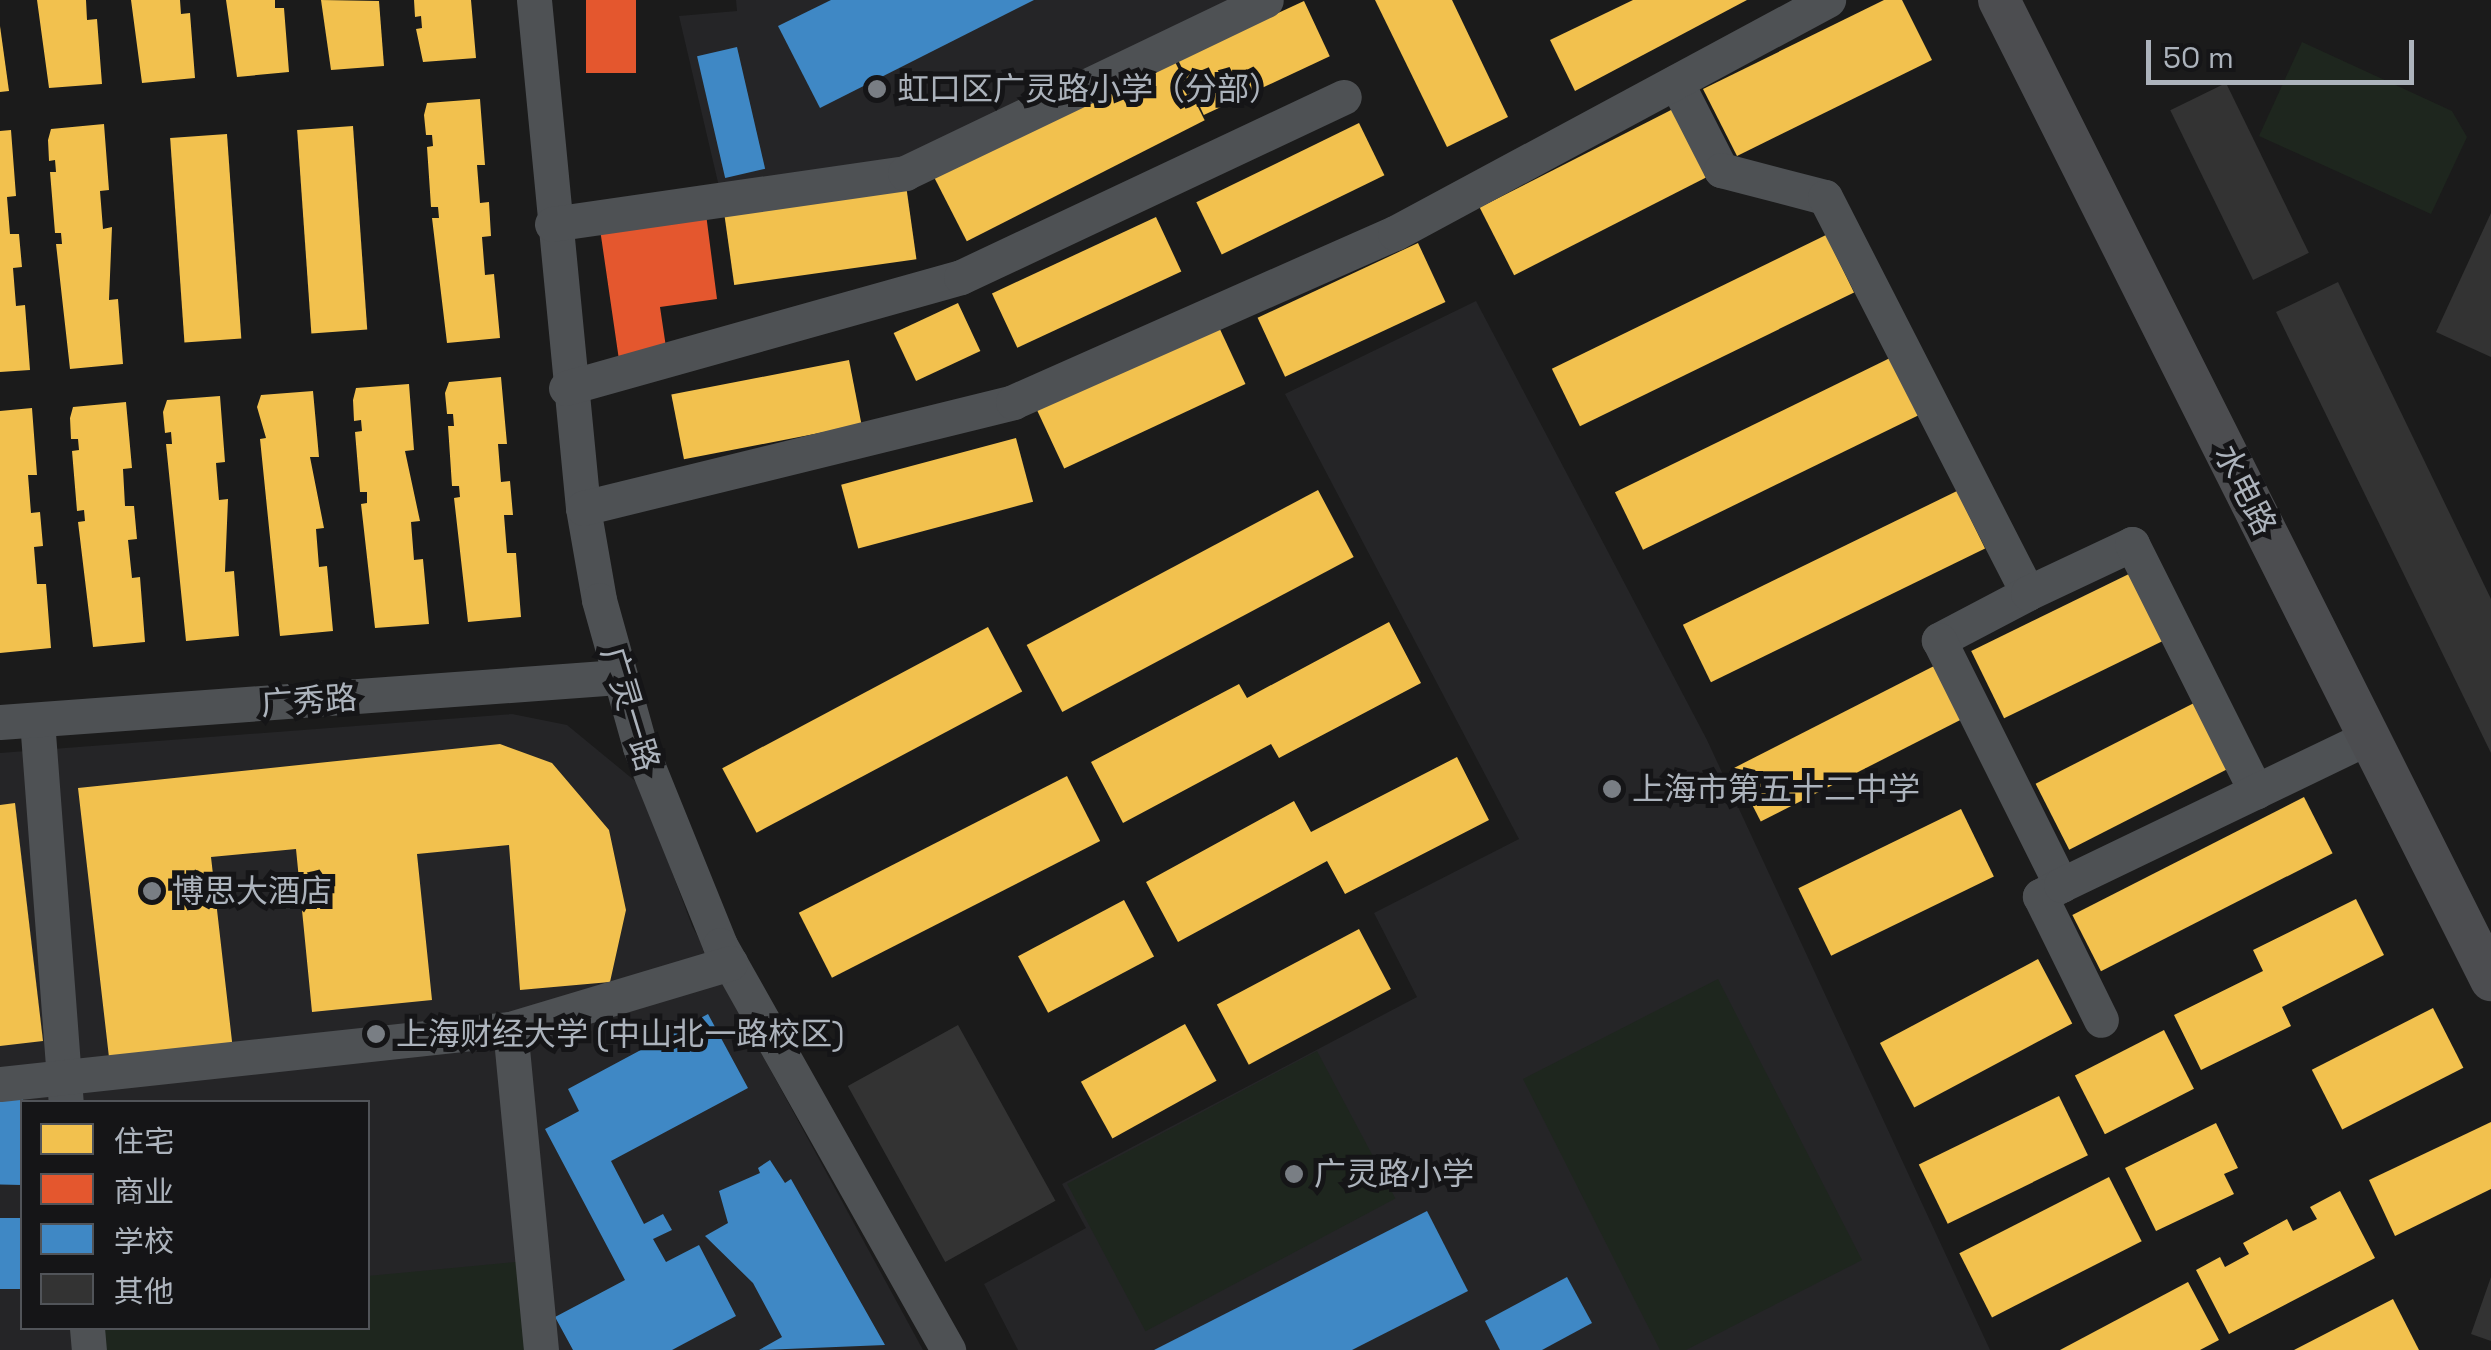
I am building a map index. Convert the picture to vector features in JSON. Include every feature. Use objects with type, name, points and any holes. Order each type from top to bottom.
[{"type":"main road","name":"水电路","points":[[1998,0],[2491,980]]},
{"type":"street","name":"广灵一路","points":[[534,0],[566,388],[582,508],[618,676],[662,812],[730,963],[948,1350]]},
{"type":"street","points":[[552,224],[905,173],[1266,0]]},
{"type":"street","points":[[582,508],[1013,402],[1394,232],[1828,0]]},
{"type":"street","points":[[1676,82],[1721,170],[1825,197],[2028,593]]},
{"type":"street","points":[[566,388],[961,277],[1344,97]]},
{"type":"street","points":[[2060,886],[1938,640],[2028,593],[2132,544],[2256,792]]},
{"type":"street","name":"广秀路","points":[[0,722],[618,676]]},
{"type":"street","points":[[37,720],[65,1091]]},
{"type":"street","points":[[2100,1020],[2040,896],[2369,738]]},
{"type":"street","points":[[0,1084],[65,1091],[510,1029],[730,963]]},
{"type":"street","points":[[510,1029],[541,1350]]},
{"type":"shaded area","name":"虹口区广灵路小学（分部）","points":[[736,0],[1244,0],[905,162],[720,191],[679,16],[737,11]]},
{"type":"shaded area","points":[[2302,42],[2452,111],[2467,137],[2431,214],[2259,136]]},
{"type":"shaded area","name":"上海市第五十二中学","points":[[1476,301],[1707,740],[1990,1350],[1018,1350],[984,1284],[1086,1228],[1062,1184],[1417,997],[1374,913],[1519,839],[1285,394]]},
{"type":"shaded area","name":"上海财经大学 (中山北一路校区)","points":[[512,714],[567,725],[640,785],[692,926],[923,1350],[0,1350],[0,753]]},
{"type":"shaded area","points":[[1718,979],[1862,1260],[1686,1350],[1660,1350],[1523,1079]]},
{"type":"shaded area","points":[[1317,1051],[1395,1198],[1146,1331],[1067,1184]]},
{"type":"shaded area","points":[[516,1262],[524,1350],[100,1350],[98,1330],[370,1330],[370,1276]]},
{"type":"building: 住宅","points":[[37,0],[86,0],[87,20],[97,19],[102,84],[49,88]]},
{"type":"building: 住宅","points":[[131,0],[180,0],[181,14],[190,13],[195,78],[142,83]]},
{"type":"building: 住宅","points":[[226,0],[275,0],[275,8],[284,8],[289,72],[237,77]]},
{"type":"building: 住宅","points":[[321,0],[379,1],[384,66],[331,70]]},
{"type":"building: 住宅","points":[[414,0],[471,0],[476,58],[423,62],[416,29],[422,28],[421,16],[415,17]]},
{"type":"building: 住宅","points":[[1375,0],[1452,0],[1508,117],[1447,147]]},
{"type":"building: 住宅","points":[[1633,0],[1747,0],[1575,91],[1550,40]]},
{"type":"building: 住宅","points":[[1884,0],[1902,0],[1932,60],[1737,156],[1703,89]]},
{"type":"building: 住宅","points":[[1304,1],[1330,56],[1204,115],[1178,60]]},
{"type":"building: 住宅","points":[[0,26],[9,91],[0,92]]},
{"type":"building: 住宅","points":[[1172,56],[1205,120],[967,241],[934,177]]},
{"type":"building: 住宅","points":[[480,99],[485,165],[477,165],[480,203],[489,202],[491,236],[482,237],[485,275],[494,274],[500,338],[447,343],[432,218],[439,218],[438,207],[431,207],[427,147],[433,146],[432,135],[426,135],[424,115],[427,103]]},
{"type":"building: 住宅","points":[[1673,109],[1708,177],[1514,275],[1480,208]]},
{"type":"building: 住宅","points":[[1359,123],[1384,175],[1222,254],[1196,202]]},
{"type":"building: 住宅","points":[[104,124],[109,190],[100,191],[103,229],[112,227],[109,300],[118,299],[123,364],[70,369],[56,244],[62,244],[61,233],[55,233],[50,172],[56,172],[55,160],[49,161],[48,140],[51,129]]},
{"type":"building: 住宅","points":[[353,126],[367,330],[311,333],[297,130]]},
{"type":"building: 住宅","points":[[11,130],[16,196],[7,197],[10,234],[19,234],[22,267],[13,268],[16,306],[25,305],[30,370],[0,372],[0,131]]},
{"type":"building: 住宅","points":[[227,134],[241,339],[184,342],[170,138]]},
{"type":"building: 住宅","points":[[906,185],[916,259],[734,285],[724,211]]},
{"type":"building: 住宅","points":[[1156,217],[1181,271],[1017,348],[992,293]]},
{"type":"building: 住宅","points":[[1826,235],[1854,293],[1580,426],[1552,369]]},
{"type":"building: 住宅","points":[[1418,243],[1445,302],[1285,377],[1258,318]]},
{"type":"building: 住宅","points":[[958,303],[980,351],[916,381],[894,333]]},
{"type":"building: 住宅","points":[[1218,325],[1245,384],[1064,468],[1037,410]]},
{"type":"building: 住宅","points":[[1890,358],[1918,416],[1643,550],[1615,492]]},
{"type":"building: 住宅","points":[[849,360],[862,425],[684,459],[671,395]]},
{"type":"building: 住宅","points":[[501,377],[507,444],[498,444],[501,482],[510,481],[513,515],[504,515],[507,553],[516,553],[521,617],[468,622],[454,498],[460,497],[459,486],[452,486],[448,426],[454,426],[453,414],[447,414],[445,393],[449,382]]},
{"type":"building: 住宅","points":[[409,384],[414,450],[405,451],[420,521],[411,522],[414,560],[423,559],[429,624],[375,628],[361,504],[367,503],[367,492],[360,492],[355,432],[362,431],[361,420],[354,421],[353,400],[356,388]]},
{"type":"building: 住宅","points":[[313,391],[319,457],[310,457],[324,528],[316,529],[319,567],[327,566],[333,631],[280,636],[260,439],[266,438],[257,407],[261,395]]},
{"type":"building: 住宅","points":[[220,396],[225,462],[216,463],[219,500],[228,499],[225,572],[234,571],[239,636],[186,641],[166,444],[172,444],[171,432],[165,433],[163,412],[167,400]]},
{"type":"building: 住宅","points":[[126,402],[132,468],[123,469],[125,506],[134,506],[137,539],[128,540],[132,578],[140,577],[145,642],[93,647],[78,522],[85,521],[84,510],[77,511],[72,451],[79,450],[78,439],[71,439],[70,418],[73,407]]},
{"type":"building: 住宅","points":[[32,408],[37,475],[28,475],[31,513],[40,512],[43,546],[34,547],[37,584],[46,584],[51,648],[0,653],[0,411]]},
{"type":"building: 住宅","points":[[1016,438],[1033,502],[858,549],[841,485]]},
{"type":"building: 住宅","points":[[1318,490],[1354,557],[1062,712],[1027,645]]},
{"type":"building: 住宅","points":[[1957,491],[1985,549],[1711,682],[1683,625]]},
{"type":"building: 住宅","points":[[2133,572],[2166,639],[2004,718],[1971,651]]},
{"type":"building: 住宅","points":[[1389,622],[1421,683],[1279,758],[1271,744],[1123,823],[1091,762],[1239,684],[1247,698]]},
{"type":"building: 住宅","points":[[988,627],[1022,691],[757,833],[722,768]]},
{"type":"building: 住宅","points":[[1934,666],[1961,719],[1761,822],[1734,768]]},
{"type":"building: 住宅","points":[[2196,702],[2230,768],[2069,850],[2036,784]]},
{"type":"building: 住宅","name":"博思大酒店","points":[[500,744],[552,763],[609,830],[626,910],[610,982],[520,990],[509,845],[417,854],[432,1000],[312,1012],[296,849],[211,857],[233,1050],[110,1066],[78,788]]},
{"type":"building: 住宅","points":[[1457,757],[1489,820],[1345,894],[1327,861],[1178,942],[1146,882],[1294,801],[1311,832]]},
{"type":"building: 住宅","points":[[1067,776],[1100,841],[832,978],[799,913]]},
{"type":"building: 住宅","points":[[2304,797],[2333,853],[2101,971],[2072,915]]},
{"type":"building: 住宅","points":[[15,803],[43,1041],[0,1046],[0,805]]},
{"type":"building: 住宅","points":[[1961,809],[1994,876],[1831,956],[1798,888]]},
{"type":"building: 住宅","points":[[2356,899],[2384,955],[2282,1007],[2291,1026],[2201,1070],[2174,1015],[2263,971],[2253,950]]},
{"type":"building: 住宅","points":[[1124,900],[1154,957],[1048,1013],[1018,956]]},
{"type":"building: 住宅","points":[[1359,929],[1391,989],[1249,1065],[1217,1005]]},
{"type":"building: 住宅","points":[[2038,959],[2072,1023],[1914,1107],[1880,1043]]},
{"type":"building: 住宅","points":[[2433,1008],[2463,1068],[2342,1129],[2312,1070]]},
{"type":"building: 住宅","points":[[1185,1024],[1217,1081],[1112,1139],[1081,1082]]},
{"type":"building: 住宅","points":[[2164,1030],[2194,1089],[2105,1134],[2075,1075]]},
{"type":"building: 住宅","points":[[2059,1096],[2088,1155],[1948,1224],[1919,1164]]},
{"type":"building: 住宅","points":[[2491,1122],[2491,1189],[2395,1236],[2369,1180]]},
{"type":"building: 住宅","points":[[2216,1123],[2238,1168],[2224,1174],[2234,1194],[2156,1231],[2125,1168]]},
{"type":"building: 住宅","points":[[2109,1177],[2142,1241],[1992,1317],[1959,1253]]},
{"type":"building: 住宅","points":[[2340,1191],[2375,1258],[2229,1334],[2196,1270],[2220,1257],[2225,1267],[2249,1254],[2243,1243],[2287,1219],[2293,1231],[2317,1219],[2310,1207]]},
{"type":"building: 住宅","points":[[2188,1282],[2219,1340],[2200,1350],[2060,1350]]},
{"type":"building: 住宅","points":[[2393,1299],[2419,1350],[2294,1350]]},
{"type":"building: 商业","points":[[586,0],[636,0],[636,73],[586,73]]},
{"type":"building: 商业","points":[[706,214],[717,299],[660,307],[667,354],[619,360],[600,229]]},
{"type":"building: 学校","points":[[831,0],[1034,0],[820,108],[778,26]]},
{"type":"building: 学校","points":[[737,47],[765,169],[725,178],[697,56]]},
{"type":"building: 学校","points":[[708,1014],[748,1088],[611,1161],[644,1224],[663,1214],[672,1230],[653,1239],[666,1262],[699,1245],[736,1316],[672,1350],[573,1350],[555,1317],[625,1280],[545,1129],[579,1111],[568,1089]]},
{"type":"building: 学校","points":[[0,1096],[23,1096],[20,1185],[0,1185]]},
{"type":"building: 学校","points":[[770,1160],[785,1183],[791,1179],[885,1345],[759,1350],[782,1337],[753,1283],[705,1236],[728,1223],[719,1191],[760,1173],[758,1168]]},
{"type":"building: 学校","points":[[1427,1211],[1468,1291],[1352,1350],[1154,1350]]},
{"type":"building: 学校","points":[[0,1218],[20,1218],[20,1289],[0,1289]]},
{"type":"building: 学校","points":[[1567,1277],[1592,1323],[1542,1350],[1500,1350],[1485,1321]]},
{"type":"building: 其他","points":[[2226,83],[2309,253],[2253,280],[2170,110]]},
{"type":"building: 其他","points":[[2491,213],[2491,357],[2436,332]]},
{"type":"building: 其他","points":[[2338,282],[2491,599],[2491,753],[2276,312]]},
{"type":"building: 其他","points":[[958,1025],[1055,1201],[945,1262],[848,1086]]},
{"type":"building: 其他","points":[[2491,1277],[2491,1341],[2471,1334]]},
{"type":"place","name":"虹口区广灵路小学（分部）","points":[[877,89]]},
{"type":"place","name":"上海市第五十二中学","points":[[1612,789]]},
{"type":"place","name":"博思大酒店","points":[[152,891]]},
{"type":"place","name":"上海财经大学 (中山北一路校区)","points":[[376,1034]]},
{"type":"place","name":"广灵路小学","points":[[1294,1174]]}]
